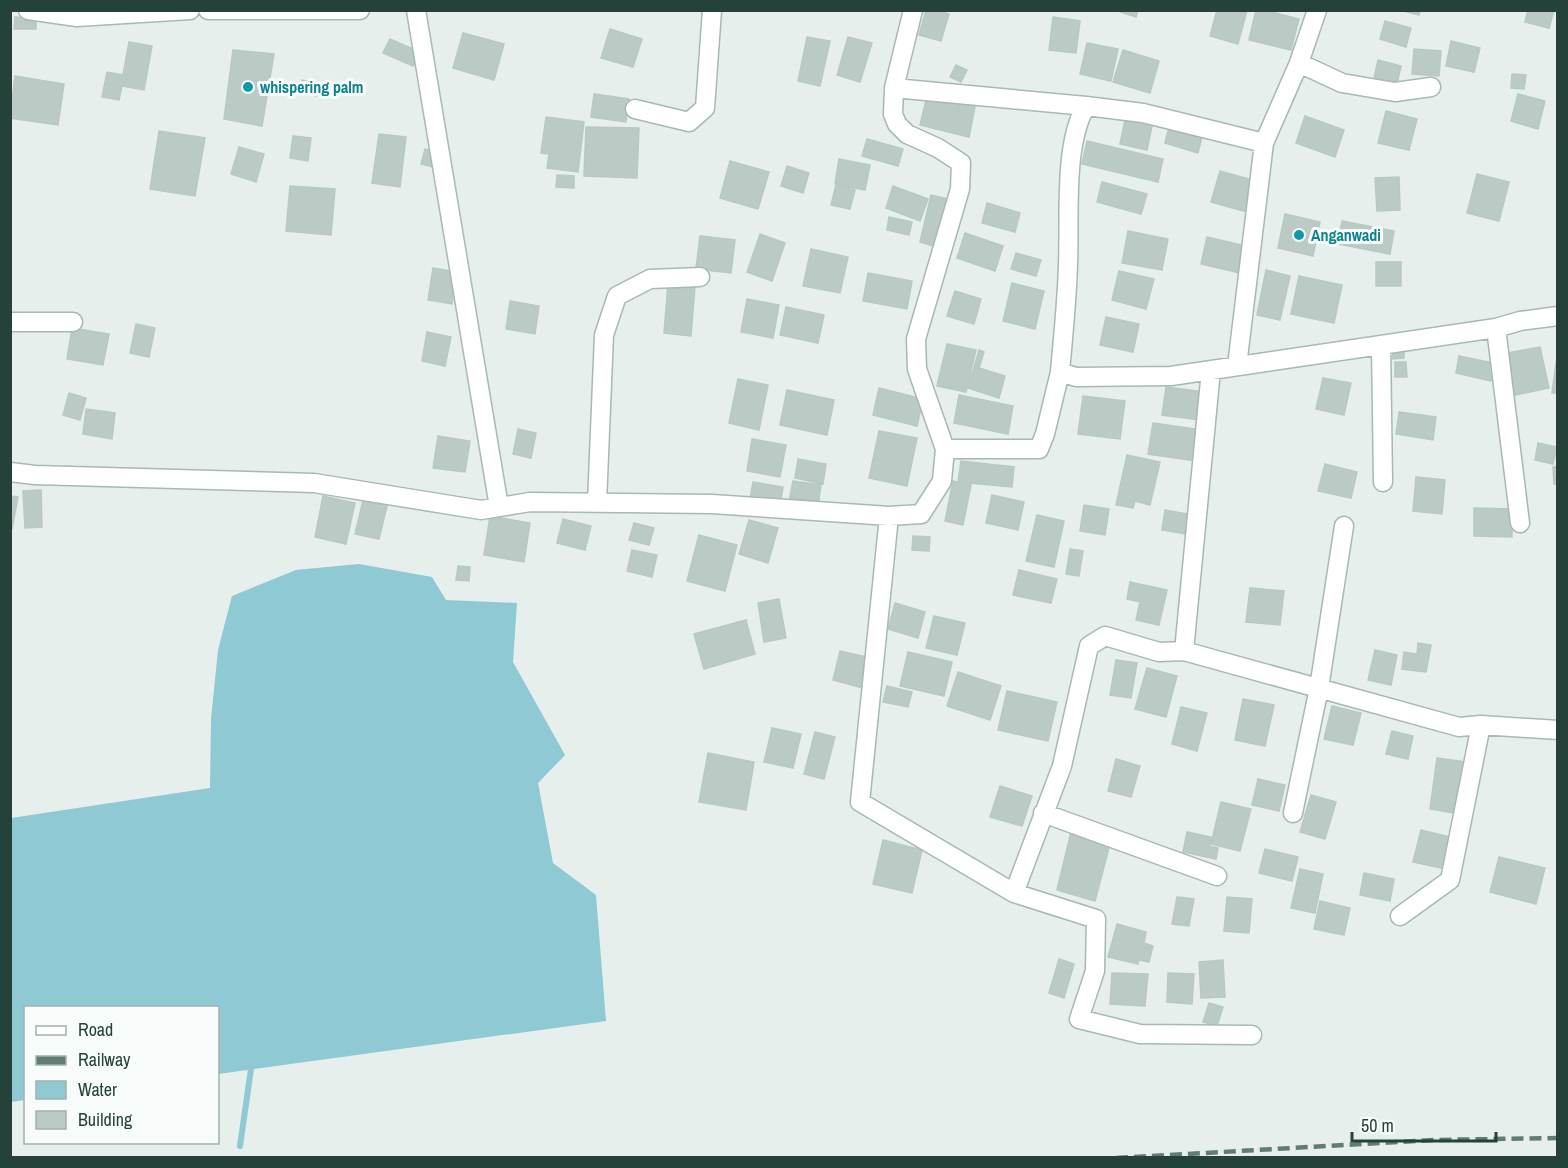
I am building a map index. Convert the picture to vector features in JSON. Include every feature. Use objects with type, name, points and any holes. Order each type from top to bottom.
[{"type":"street","points":[[28,10],[77,17],[190,10]]},
{"type":"street","points":[[208,10],[360,10]]},
{"type":"street","points":[[416,10],[499,507]]},
{"type":"street","points":[[635,109],[689,122],[705,108],[711,10]]},
{"type":"street","points":[[10,472],[35,475],[314,483],[481,510],[530,502],[712,504],[889,516],[921,514],[942,481],[945,449],[917,369],[916,339],[960,189],[961,163],[938,148],[906,134],[897,124],[893,114],[894,88],[913,10]]},
{"type":"street","points":[[1238,366],[1264,143],[1299,63],[1317,10]]},
{"type":"street","points":[[1299,63],[1342,82],[1395,92],[1431,87]]},
{"type":"street","points":[[894,88],[1143,112],[1264,143]]},
{"type":"street","points":[[945,449],[1039,449],[1045,435],[1060,372],[1068,267],[1069,178],[1078,119],[1086,106]]},
{"type":"street","points":[[597,503],[604,335],[617,296],[650,279],[700,277]]},
{"type":"street","points":[[1060,372],[1076,377],[1171,376],[1496,328],[1520,321],[1557,316]]},
{"type":"street","points":[[10,322],[73,322]]},
{"type":"street","points":[[1496,328],[1520,523]]},
{"type":"street","points":[[1381,345],[1383,482]]},
{"type":"street","points":[[1184,651],[1211,370]]},
{"type":"street","points":[[889,516],[860,802],[1014,893],[1096,919],[1095,970],[1079,1019],[1140,1034],[1252,1035]]},
{"type":"street","points":[[1293,813],[1319,688],[1344,526]]},
{"type":"street","points":[[1014,893],[1062,766],[1089,646],[1105,636],[1159,652],[1184,651],[1459,727],[1481,725],[1557,730]]},
{"type":"street","points":[[1400,916],[1450,880],[1481,725]]},
{"type":"street","points":[[1043,813],[1217,876]]},
{"type":"water","points":[[359,564],[432,577],[446,600],[517,603],[513,662],[565,755],[538,783],[553,863],[596,895],[606,1021],[219,1074],[219,1006],[24,1006],[24,1100],[11,1102],[11,818],[210,788],[211,719],[218,650],[232,596],[296,570]]},
{"type":"building","points":[[926,10],[949,14],[941,41],[919,35]]},
{"type":"building","points":[[1115,10],[1138,10],[1136,17]]},
{"type":"building","points":[[1217,10],[1247,10],[1238,44],[1210,36]]},
{"type":"building","points":[[1256,10],[1299,19],[1291,50],[1249,40]]},
{"type":"building","points":[[1400,10],[1420,10],[1419,15]]},
{"type":"building","points":[[1528,10],[1554,10],[1549,28],[1525,22]]},
{"type":"building","points":[[15,17],[36,18],[36,29],[14,29]]},
{"type":"building","points":[[1053,17],[1080,21],[1076,53],[1049,50]]},
{"type":"building","points":[[1385,21],[1411,28],[1406,47],[1380,39]]},
{"type":"building","points":[[610,29],[642,39],[633,67],[601,58]]},
{"type":"building","points":[[463,33],[504,44],[494,80],[453,68]]},
{"type":"building","points":[[807,37],[830,41],[820,86],[798,81]]},
{"type":"building","points":[[848,37],[872,43],[860,82],[837,75]]},
{"type":"building","points":[[390,39],[420,52],[413,66],[383,53]]},
{"type":"building","points":[[1451,41],[1480,48],[1474,72],[1446,66]]},
{"type":"building","points":[[129,42],[152,46],[144,90],[122,86],[119,100],[102,97],[107,72],[123,75]]},
{"type":"building","points":[[1087,43],[1118,49],[1111,81],[1080,74]]},
{"type":"building","points":[[1414,49],[1441,51],[1439,76],[1412,74]]},
{"type":"building","name":"whispering palm","points":[[233,50],[274,54],[262,126],[224,119]]},
{"type":"building","points":[[1123,50],[1159,61],[1150,93],[1113,82]]},
{"type":"building","points":[[1378,60],[1401,66],[1397,84],[1374,78]]},
{"type":"building","points":[[956,65],[967,70],[961,82],[950,77]]},
{"type":"building","points":[[1512,74],[1526,75],[1524,89],[1511,88]]},
{"type":"building","points":[[15,76],[64,84],[58,125],[10,118]]},
{"type":"building","points":[[302,80],[319,85],[316,96],[299,91]]},
{"type":"building","points":[[594,94],[629,99],[626,122],[591,117]]},
{"type":"building","points":[[1518,94],[1545,101],[1538,129],[1511,121]]},
{"type":"building","points":[[927,96],[975,107],[969,137],[920,125]]},
{"type":"building","points":[[1386,111],[1417,119],[1409,150],[1378,143]]},
{"type":"building","points":[[1126,115],[1153,121],[1147,150],[1120,144]]},
{"type":"building","points":[[1305,116],[1344,130],[1335,157],[1296,143]]},
{"type":"building","points":[[546,117],[584,122],[578,172],[547,168],[549,154],[541,153]]},
{"type":"building","points":[[1170,123],[1203,133],[1198,153],[1165,143]]},
{"type":"building","points":[[586,127],[639,128],[637,178],[584,176]]},
{"type":"building","points":[[159,131],[205,138],[195,196],[150,189]]},
{"type":"building","points":[[379,134],[406,137],[400,187],[372,183]]},
{"type":"building","points":[[293,136],[311,138],[308,161],[290,158]]},
{"type":"building","points":[[867,139],[903,149],[898,166],[862,156]]},
{"type":"building","points":[[1087,141],[1163,159],[1158,182],[1082,164]]},
{"type":"building","points":[[239,147],[264,154],[256,182],[231,174]]},
{"type":"building","points":[[425,149],[438,153],[434,167],[421,164]]},
{"type":"building","points":[[839,159],[870,165],[865,190],[835,184]]},
{"type":"building","points":[[730,161],[769,172],[758,209],[720,198]]},
{"type":"building","points":[[787,166],[809,173],[803,193],[781,186]]},
{"type":"building","points":[[1220,171],[1256,181],[1247,212],[1211,202]]},
{"type":"building","points":[[1477,174],[1509,182],[1499,221],[1467,213]]},
{"type":"building","points":[[557,175],[574,176],[574,188],[556,187]]},
{"type":"building","points":[[1399,177],[1400,210],[1377,211],[1375,178]]},
{"type":"building","points":[[1102,182],[1147,194],[1141,214],[1097,202]]},
{"type":"building","points":[[836,185],[855,190],[850,209],[831,205]]},
{"type":"building","points":[[290,186],[335,189],[331,235],[286,231]]},
{"type":"building","points":[[893,186],[928,199],[920,221],[886,208]]},
{"type":"building","points":[[931,195],[948,199],[937,247],[920,242]]},
{"type":"building","points":[[987,203],[1020,213],[1015,232],[982,223]]},
{"type":"building","name":"Anganwadi","points":[[1285,214],[1320,222],[1313,256],[1278,248]]},
{"type":"building","points":[[889,217],[912,222],[909,235],[887,230]]},
{"type":"building","points":[[1342,221],[1394,231],[1390,254],[1338,244]]},
{"type":"building","points":[[1128,231],[1168,239],[1162,270],[1122,263]]},
{"type":"building","points":[[965,233],[1003,246],[995,271],[957,258]]},
{"type":"building","points":[[760,234],[785,243],[772,281],[747,272]]},
{"type":"building","points":[[700,236],[735,240],[731,273],[696,269]]},
{"type":"building","points":[[1207,237],[1246,246],[1240,273],[1201,264]]},
{"type":"building","points":[[811,249],[848,257],[840,293],[803,286]]},
{"type":"building","points":[[1016,253],[1041,260],[1036,276],[1011,269]]},
{"type":"building","points":[[1376,262],[1401,262],[1401,286],[1376,286]]},
{"type":"building","points":[[433,268],[457,272],[452,304],[428,300]]},
{"type":"building","points":[[1266,270],[1290,276],[1280,320],[1257,315]]},
{"type":"building","points":[[1119,271],[1154,279],[1146,309],[1112,300]]},
{"type":"building","points":[[868,273],[912,281],[907,309],[863,301]]},
{"type":"building","points":[[1299,276],[1342,285],[1334,323],[1291,314]]},
{"type":"building","points":[[1012,283],[1044,291],[1035,329],[1003,321]]},
{"type":"building","points":[[668,284],[695,286],[691,336],[664,333]]},
{"type":"building","points":[[955,291],[981,299],[974,324],[947,316]]},
{"type":"building","points":[[747,299],[779,305],[773,338],[741,332]]},
{"type":"building","points":[[510,301],[539,306],[535,334],[506,329]]},
{"type":"building","points":[[786,307],[824,315],[818,343],[780,335]]},
{"type":"building","points":[[1106,317],[1139,324],[1133,352],[1100,345]]},
{"type":"building","points":[[136,324],[155,328],[149,357],[130,353]]},
{"type":"building","points":[[72,328],[109,334],[103,365],[67,359]]},
{"type":"building","points":[[427,332],[451,337],[445,366],[422,361]]},
{"type":"building","points":[[1392,343],[1404,343],[1404,358],[1393,359]]},
{"type":"building","points":[[947,344],[976,350],[966,392],[937,386]]},
{"type":"building","points":[[1540,347],[1549,388],[1515,395],[1507,353]]},
{"type":"building","points":[[1558,349],[1558,393],[1552,393]]},
{"type":"building","points":[[979,350],[984,352],[979,368],[1005,376],[999,398],[968,388]]},
{"type":"building","points":[[1459,356],[1494,363],[1491,381],[1456,373]]},
{"type":"building","points":[[1395,362],[1406,362],[1407,377],[1395,377]]},
{"type":"building","points":[[1323,378],[1351,383],[1344,415],[1316,409]]},
{"type":"building","points":[[738,379],[768,385],[759,430],[729,423]]},
{"type":"building","points":[[1166,387],[1204,392],[1200,420],[1162,415]]},
{"type":"building","points":[[879,388],[923,399],[917,426],[873,415]]},
{"type":"building","points":[[787,390],[834,400],[827,435],[780,425]]},
{"type":"building","points":[[69,393],[86,398],[80,420],[63,415]]},
{"type":"building","points":[[959,395],[1013,406],[1008,434],[954,423]]},
{"type":"building","points":[[1083,396],[1125,401],[1120,439],[1078,434]]},
{"type":"building","points":[[86,409],[115,413],[112,439],[83,434]]},
{"type":"building","points":[[1399,412],[1436,417],[1433,440],[1396,434]]},
{"type":"building","points":[[1153,423],[1201,430],[1196,461],[1148,454]]},
{"type":"building","points":[[518,429],[536,433],[531,458],[513,454]]},
{"type":"building","points":[[879,431],[917,438],[907,486],[869,478]]},
{"type":"building","points":[[438,436],[470,441],[465,472],[433,468]]},
{"type":"building","points":[[752,439],[786,445],[780,477],[747,471]]},
{"type":"building","points":[[1538,443],[1557,447],[1553,464],[1535,460]]},
{"type":"building","points":[[1127,455],[1160,462],[1150,505],[1135,501],[1133,508],[1116,505]]},
{"type":"building","points":[[798,459],[826,464],[823,484],[795,478]]},
{"type":"building","points":[[961,461],[1014,467],[1012,487],[958,482]]},
{"type":"building","points":[[1325,464],[1357,472],[1351,498],[1318,491]]},
{"type":"building","points":[[1558,466],[1558,484],[1554,484],[1553,467]]},
{"type":"building","points":[[1416,477],[1445,480],[1442,514],[1413,511]]},
{"type":"building","points":[[793,481],[821,485],[818,507],[789,502]]},
{"type":"building","points":[[953,481],[971,485],[963,525],[945,521]]},
{"type":"building","points":[[753,482],[783,487],[780,505],[750,499]]},
{"type":"building","points":[[41,490],[42,527],[25,528],[23,491]]},
{"type":"building","points":[[992,495],[1024,502],[1018,530],[986,523]]},
{"type":"building","points":[[10,496],[18,497],[12,529],[10,529]]},
{"type":"building","points":[[323,496],[355,503],[346,544],[315,537]]},
{"type":"building","points":[[364,496],[388,502],[379,539],[355,534]]},
{"type":"building","points":[[1084,505],[1109,509],[1105,535],[1080,531]]},
{"type":"building","points":[[1474,508],[1512,509],[1512,537],[1474,536]]},
{"type":"building","points":[[1165,510],[1188,514],[1185,534],[1162,530]]},
{"type":"building","points":[[1037,515],[1064,521],[1054,567],[1026,561]]},
{"type":"building","points":[[490,516],[530,523],[524,562],[484,555]]},
{"type":"building","points":[[563,519],[591,526],[585,550],[557,543]]},
{"type":"building","points":[[749,520],[778,528],[768,563],[739,554]]},
{"type":"building","points":[[634,523],[654,528],[649,545],[629,540]]},
{"type":"building","points":[[699,535],[737,545],[725,591],[687,581]]},
{"type":"building","points":[[913,536],[930,537],[929,551],[912,550]]},
{"type":"building","points":[[1070,549],[1083,551],[1079,576],[1066,574]]},
{"type":"building","points":[[632,550],[657,555],[652,577],[627,571]]},
{"type":"building","points":[[458,566],[470,567],[469,581],[456,580]]},
{"type":"building","points":[[1019,570],[1057,579],[1051,603],[1013,595]]},
{"type":"building","points":[[1130,582],[1167,590],[1159,625],[1136,620],[1140,602],[1127,599]]},
{"type":"building","points":[[1250,588],[1284,591],[1280,625],[1246,622]]},
{"type":"building","points":[[779,599],[786,638],[764,642],[758,603]]},
{"type":"building","points":[[895,603],[925,612],[918,638],[888,629]]},
{"type":"building","points":[[934,616],[965,623],[957,655],[926,648]]},
{"type":"building","points":[[746,620],[755,654],[704,669],[694,634]]},
{"type":"building","points":[[1418,643],[1431,645],[1426,672],[1402,669],[1404,652],[1417,654]]},
{"type":"building","points":[[1375,650],[1397,655],[1391,685],[1368,680]]},
{"type":"building","points":[[840,651],[871,658],[863,688],[833,680]]},
{"type":"building","points":[[908,652],[952,662],[944,696],[900,686]]},
{"type":"building","points":[[1116,660],[1137,663],[1131,698],[1110,695]]},
{"type":"building","points":[[1147,668],[1177,676],[1166,717],[1135,709]]},
{"type":"building","points":[[958,672],[1001,686],[990,720],[947,706]]},
{"type":"building","points":[[887,686],[912,692],[908,707],[883,702]]},
{"type":"building","points":[[1007,691],[1057,702],[1048,741],[998,730]]},
{"type":"building","points":[[1243,699],[1274,705],[1265,746],[1235,740]]},
{"type":"building","points":[[1332,706],[1361,713],[1353,745],[1324,739]]},
{"type":"building","points":[[1181,707],[1207,713],[1197,751],[1172,744]]},
{"type":"building","points":[[772,728],[801,734],[793,768],[764,762]]},
{"type":"building","points":[[1392,731],[1413,736],[1408,759],[1386,754]]},
{"type":"building","points":[[815,732],[835,737],[824,779],[804,774]]},
{"type":"building","points":[[708,753],[754,762],[746,810],[699,802]]},
{"type":"building","points":[[1437,758],[1466,762],[1459,814],[1430,809]]},
{"type":"building","points":[[1116,759],[1140,766],[1131,797],[1108,791]]},
{"type":"building","points":[[1258,779],[1285,785],[1279,811],[1252,805]]},
{"type":"building","points":[[1000,786],[1032,796],[1022,826],[990,817]]},
{"type":"building","points":[[1311,795],[1336,802],[1325,839],[1300,832]]},
{"type":"building","points":[[1221,802],[1251,809],[1240,851],[1211,844]]},
{"type":"building","points":[[1421,830],[1454,838],[1446,869],[1413,862]]},
{"type":"building","points":[[1071,832],[1111,840],[1095,901],[1057,890]]},
{"type":"building","points":[[1187,832],[1211,837],[1209,846],[1218,848],[1216,859],[1183,852]]},
{"type":"building","points":[[883,840],[922,850],[912,893],[873,884]]},
{"type":"building","points":[[1265,849],[1298,857],[1292,881],[1259,873]]},
{"type":"building","points":[[1499,857],[1545,868],[1536,904],[1490,892]]},
{"type":"building","points":[[1300,869],[1323,874],[1315,913],[1291,908]]},
{"type":"building","points":[[1364,873],[1394,879],[1390,901],[1360,895]]},
{"type":"building","points":[[1177,897],[1194,899],[1189,926],[1172,924]]},
{"type":"building","points":[[1227,897],[1252,899],[1249,933],[1224,931]]},
{"type":"building","points":[[1320,901],[1350,908],[1344,935],[1314,929]]},
{"type":"building","points":[[1117,924],[1146,932],[1144,943],[1153,946],[1149,962],[1139,960],[1138,964],[1108,957]]},
{"type":"building","points":[[1059,959],[1074,964],[1064,998],[1049,993]]},
{"type":"building","points":[[1223,960],[1225,997],[1201,998],[1199,962]]},
{"type":"building","points":[[1112,973],[1148,974],[1145,1006],[1110,1004]]},
{"type":"building","points":[[1168,973],[1194,974],[1192,1004],[1167,1002]]},
{"type":"building","points":[[1209,1003],[1223,1007],[1217,1026],[1203,1022]]},
{"type":"waterway","points":[[240,1146],[252,1062]]},
{"type":"railway","points":[[1116,1158],[1433,1140],[1558,1138]]},
{"type":"place","name":"whispering palm","points":[[248,87]]},
{"type":"place","name":"Anganwadi","points":[[1299,235]]}]
